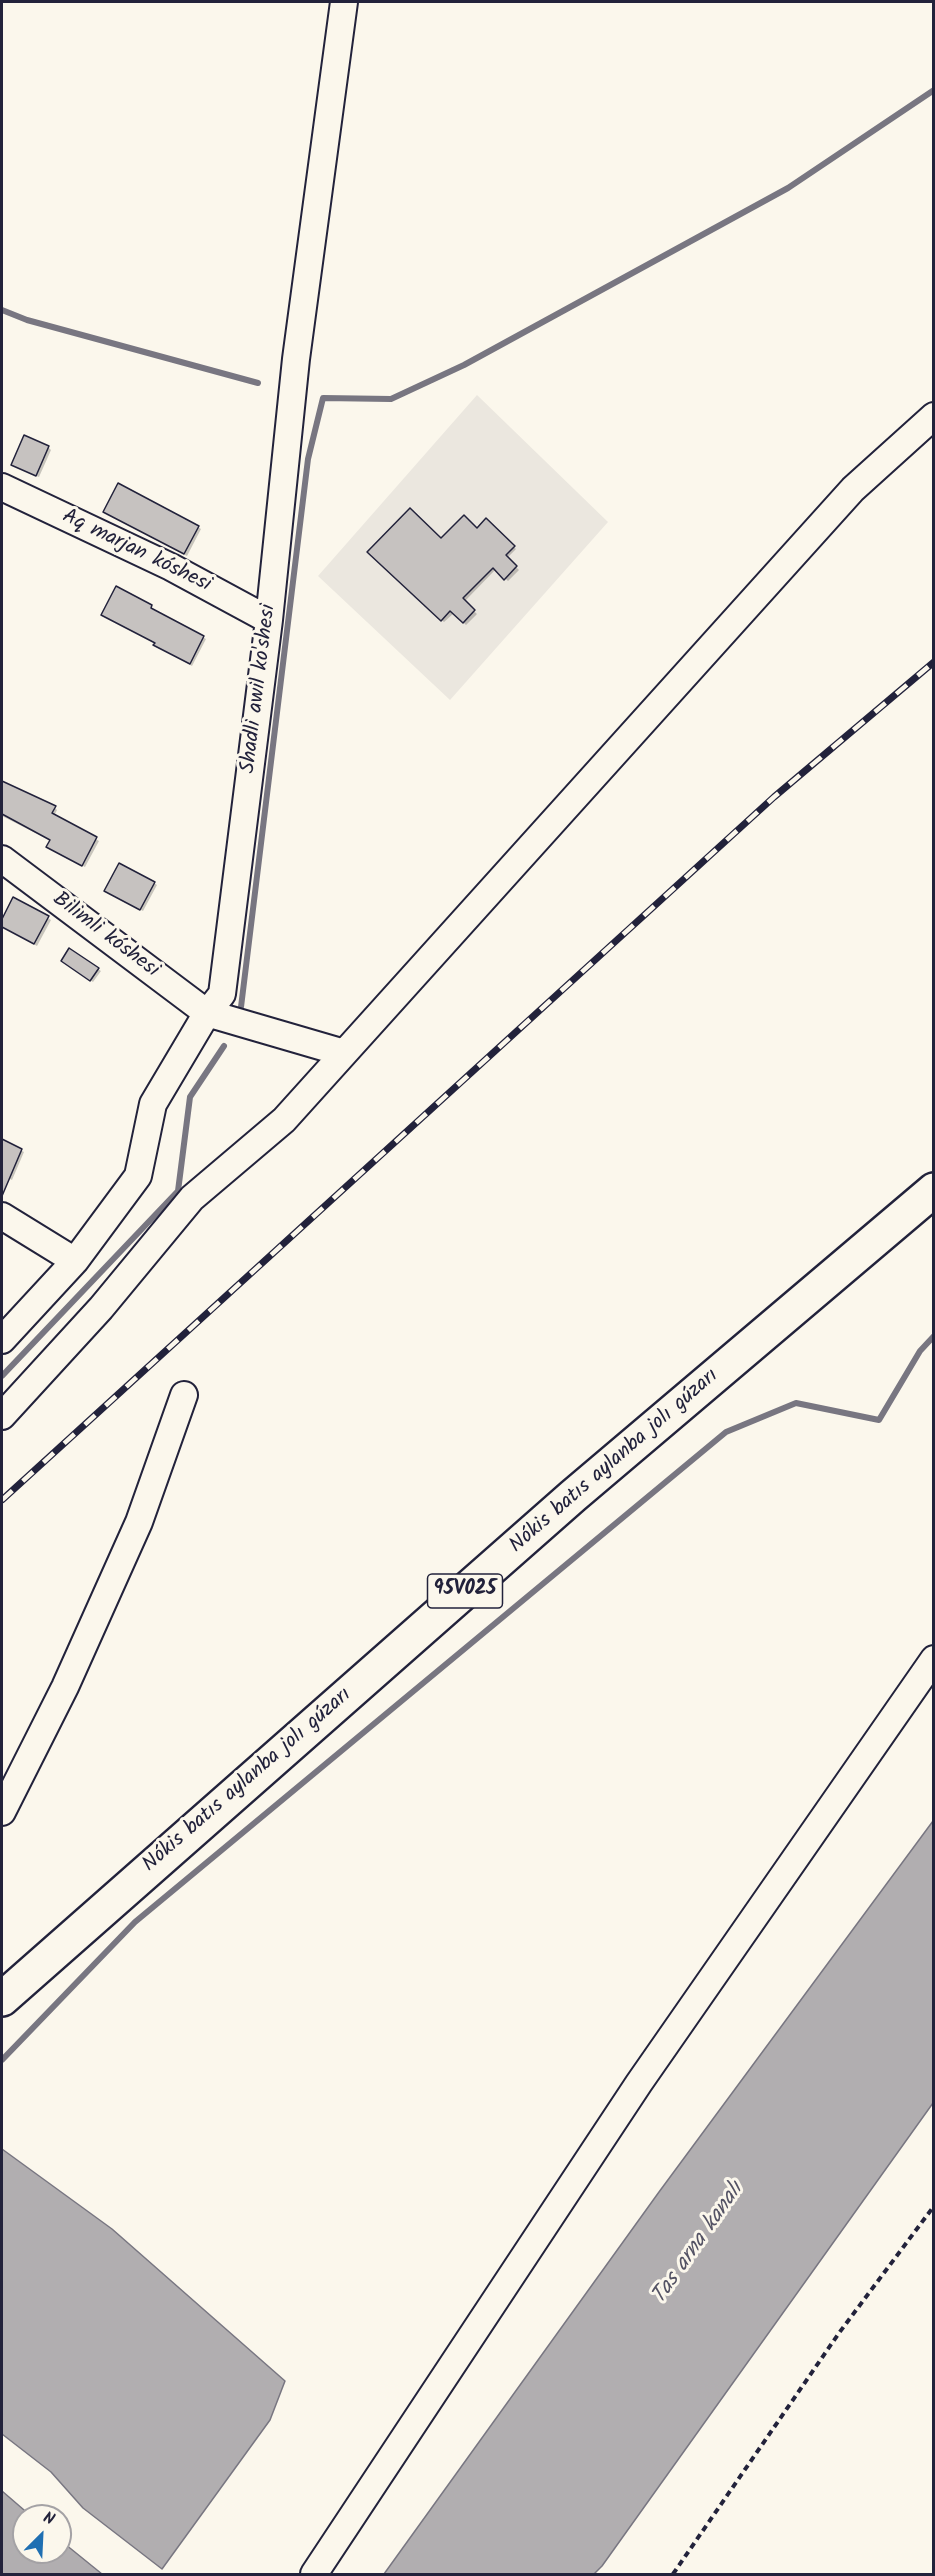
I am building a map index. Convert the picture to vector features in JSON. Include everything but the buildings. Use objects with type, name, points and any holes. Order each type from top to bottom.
[{"type":"main road","name":"Nókis batıs aylanba jolı gúzarı","points":[[2,1999],[573,1496],[933,1190]]},
{"type":"street","name":"Shadli awil ko'shesi","points":[[2,1340],[75,1261],[138,1176],[153,1104],[207,1013],[222,994],[269,620],[296,359],[344,2]]},
{"type":"street","points":[[2,1416],[101,1308],[192,1198],[284,1120],[854,489],[933,416]]},
{"type":"street","name":"Aq marjan kóshesi","points":[[2,488],[171,567],[269,620]]},
{"type":"street","name":"Bilimli kóshesi","points":[[2,859],[207,1013]]},
{"type":"street","points":[[207,1013],[344,1053]]},
{"type":"street","points":[[2,1216],[75,1261]]},
{"type":"street","points":[[2,1812],[65,1687],[139,1522],[184,1395]]},
{"type":"street","points":[[314,2574],[639,2083],[933,1659]]},
{"type":"path","points":[[673,2574],[839,2333],[933,2206]]},
{"type":"shaded area","points":[[477,395],[608,522],[450,700],[318,576]]},
{"type":"water","name":"Tas arna kanalı","points":[[933,1821],[933,2103],[602,2566],[594,2574],[384,2574],[659,2192]]},
{"type":"water","points":[[2,2149],[112,2229],[285,2381],[270,2420],[162,2569],[83,2508],[51,2472],[2,2434]]},
{"type":"water","points":[[2,2491],[17,2504],[12,2504],[12,2564],[72,2564],[72,2550],[102,2574],[2,2574]]},
{"type":"waterway","points":[[241,1007],[308,459],[323,398],[391,399],[464,365],[788,188],[934,90]]},
{"type":"waterway","points":[[2,310],[27,320],[258,383]]},
{"type":"waterway","points":[[2,1376],[178,1191],[190,1097],[224,1046]]},
{"type":"waterway","points":[[2,2060],[135,1922],[726,1432],[796,1403],[879,1420],[920,1351],[934,1336]]},
{"type":"railway","points":[[2,1500],[774,797],[934,662]]}]
